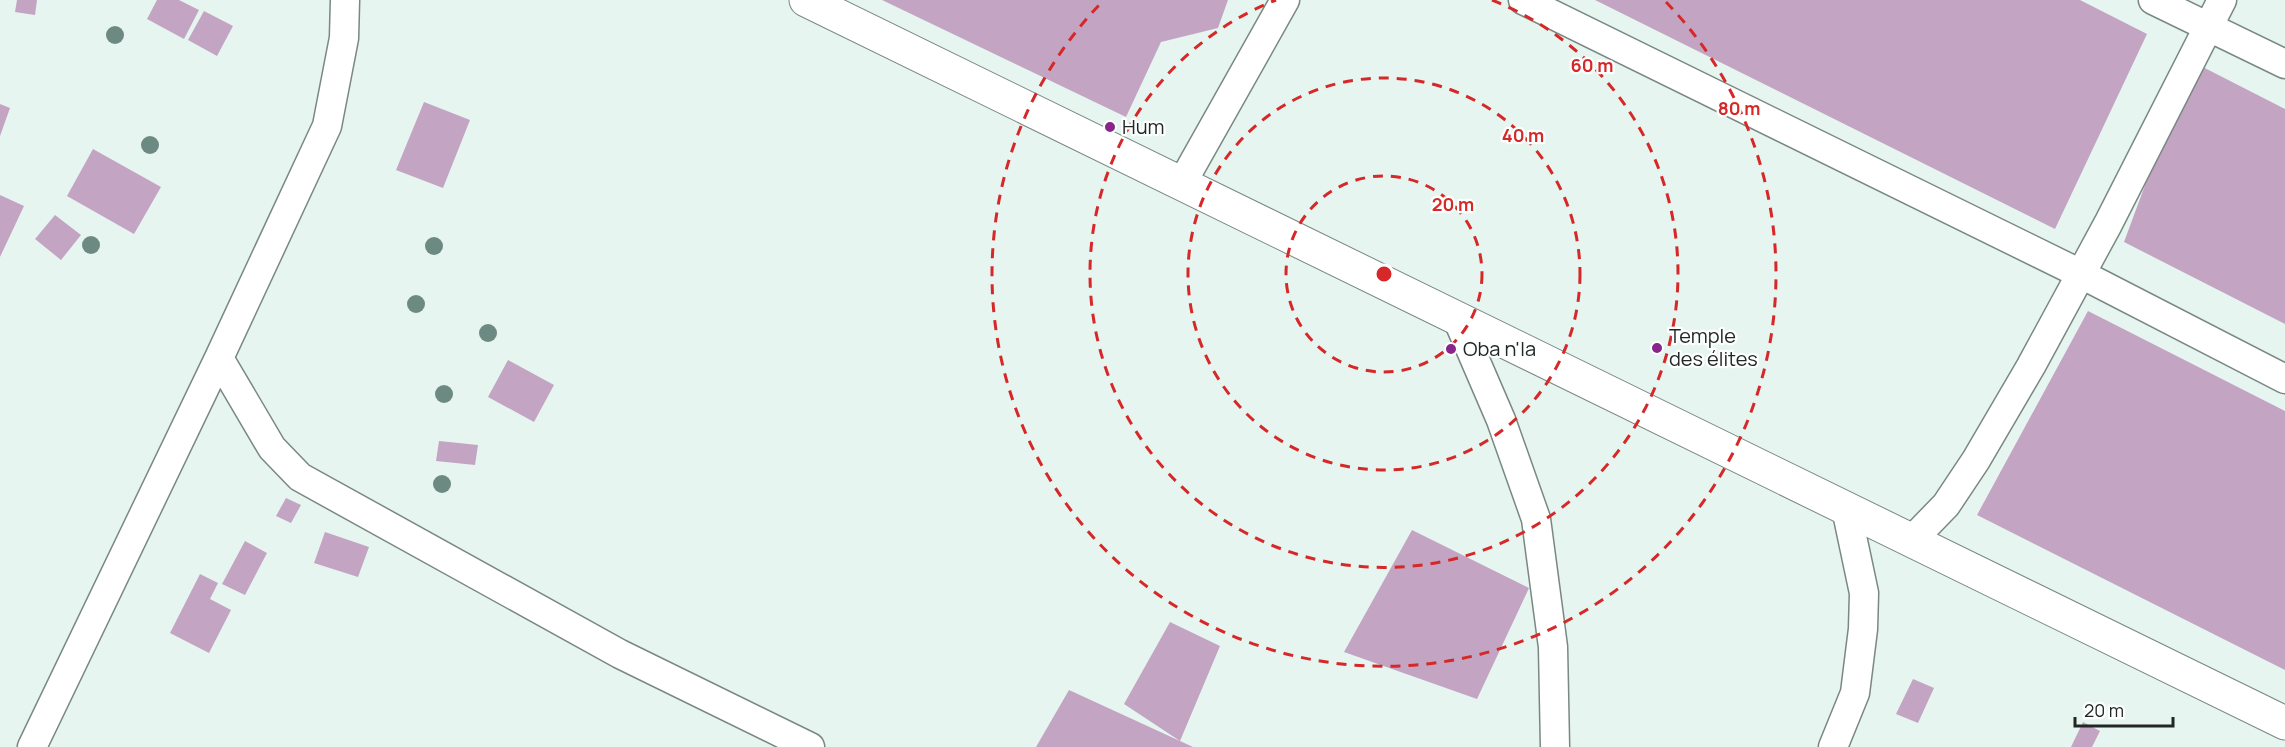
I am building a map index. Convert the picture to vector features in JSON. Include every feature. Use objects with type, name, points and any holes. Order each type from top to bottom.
[{"type":"street","points":[[32,747],[219,358],[327,126],[344,38],[345,0]]},
{"type":"street","points":[[806,0],[2285,723]]},
{"type":"street","points":[[1182,183],[1285,0]]},
{"type":"street","points":[[1523,0],[2081,274],[2285,379]]},
{"type":"street","points":[[2153,0],[2285,64]]},
{"type":"street","points":[[1912,540],[1946,505],[1976,460],[2031,366],[2222,0]]},
{"type":"street","points":[[1456,318],[1500,420],[1536,519],[1553,647],[1555,747]]},
{"type":"street","points":[[219,358],[272,448],[300,477],[620,654],[810,747]]},
{"type":"street","points":[[1833,747],[1855,693],[1863,629],[1864,593],[1846,508]]},
{"type":"building","points":[[17,0],[37,0],[35,15],[15,12]]},
{"type":"building","points":[[157,0],[179,0],[199,10],[184,39],[147,19]]},
{"type":"building","points":[[882,0],[1228,0],[1218,28],[1161,42],[1126,117]]},
{"type":"building","points":[[1595,0],[2080,0],[2147,34],[2055,229]]},
{"type":"building","points":[[204,11],[233,26],[217,56],[188,40]]},
{"type":"building","points":[[2191,61],[2285,109],[2285,324],[2124,242]]},
{"type":"building","points":[[424,102],[470,120],[443,188],[396,170]]},
{"type":"building","points":[[0,104],[10,108],[0,136]]},
{"type":"building","points":[[93,149],[161,187],[134,234],[67,196]]},
{"type":"building","points":[[0,195],[24,206],[0,257]]},
{"type":"building","points":[[55,215],[81,235],[61,260],[35,239]]},
{"type":"building","points":[[2088,311],[2285,411],[2285,670],[1977,515]]},
{"type":"building","points":[[508,360],[554,385],[534,422],[488,397]]},
{"type":"building","points":[[439,441],[478,445],[475,465],[436,461]]},
{"type":"building","points":[[286,498],[301,505],[291,523],[276,516]]},
{"type":"building","points":[[1412,530],[1529,588],[1477,699],[1344,652]]},
{"type":"building","points":[[325,532],[369,547],[358,577],[314,563]]},
{"type":"building","points":[[245,541],[267,553],[245,595],[222,584]]},
{"type":"building","points":[[200,574],[218,583],[210,599],[231,610],[209,653],[170,633]]},
{"type":"building","points":[[1170,622],[1220,646],[1180,741],[1124,704]]},
{"type":"building","points":[[1913,679],[1934,688],[1918,723],[1896,714]]},
{"type":"building","points":[[1069,690],[1193,747],[1036,747]]},
{"type":"building","points":[[2083,722],[2100,731],[2092,747],[2071,747]]},
{"type":"place","name":"Hum","points":[[1110,127]]},
{"type":"place","name":"Temple des élites","points":[[1657,348]]},
{"type":"place","name":"Oba n'la","points":[[1451,349]]}]
